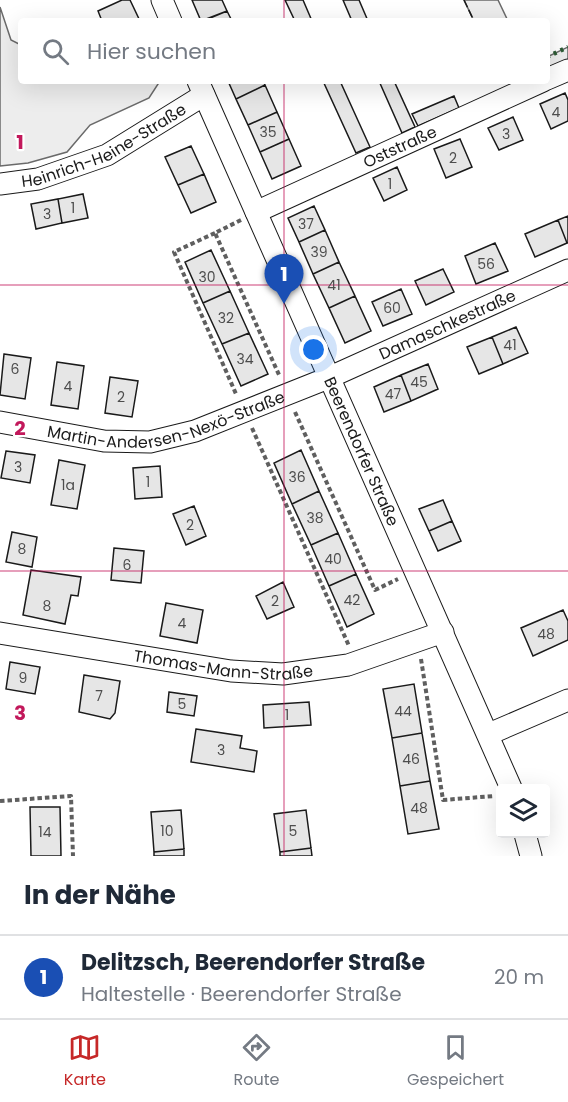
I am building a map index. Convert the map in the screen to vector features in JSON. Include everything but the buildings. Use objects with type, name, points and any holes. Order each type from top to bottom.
[{"type":"street","points":[[162,0],[170,18]]},
{"type":"street","points":[[550,78],[568,70]]},
{"type":"street","name":"Oststraße","points":[[256,212],[536,84]]},
{"type":"street","name":"Beerendorfer Straße","points":[[201,88],[328,378],[489,734],[509,784]]},
{"type":"street","name":"Heinrich-Heine-Straße","points":[[0,184],[38,179],[107,155],[201,88]]},
{"type":"street","name":"Damaschkestraße","points":[[328,378],[568,270]]},
{"type":"street","name":"Martin-Andersen-Nexö-Straße","points":[[0,422],[104,441],[150,442],[195,431],[328,378]]},
{"type":"street","name":"Thomas-Mann-Straße","points":[[0,633],[231,671],[283,674],[356,662],[443,632]]},
{"type":"street","points":[[489,734],[568,700]]},
{"type":"street","points":[[526,838],[531,856]]},
{"type":"path","points":[[215,233],[174,252],[356,662]]},
{"type":"path","points":[[418,640],[443,800],[496,795]]},
{"type":"path","points":[[0,801],[70,796],[73,856]]},
{"type":"shaded area","points":[[464,0],[498,0],[507,18],[473,18]]},
{"type":"shaded area","points":[[0,7],[11,40],[18,44],[18,84],[158,84],[149,98],[90,125],[67,152],[28,163],[0,166]]},
{"type":"shaded area","points":[[568,47],[568,63],[550,72],[550,56]]},
{"type":"hedge","points":[[550,56],[568,47]]},
{"type":"fence","points":[[464,0],[473,18]]},
{"type":"place","name":"Delitzsch, Beerendorfer Straße","points":[[284,304]]}]
